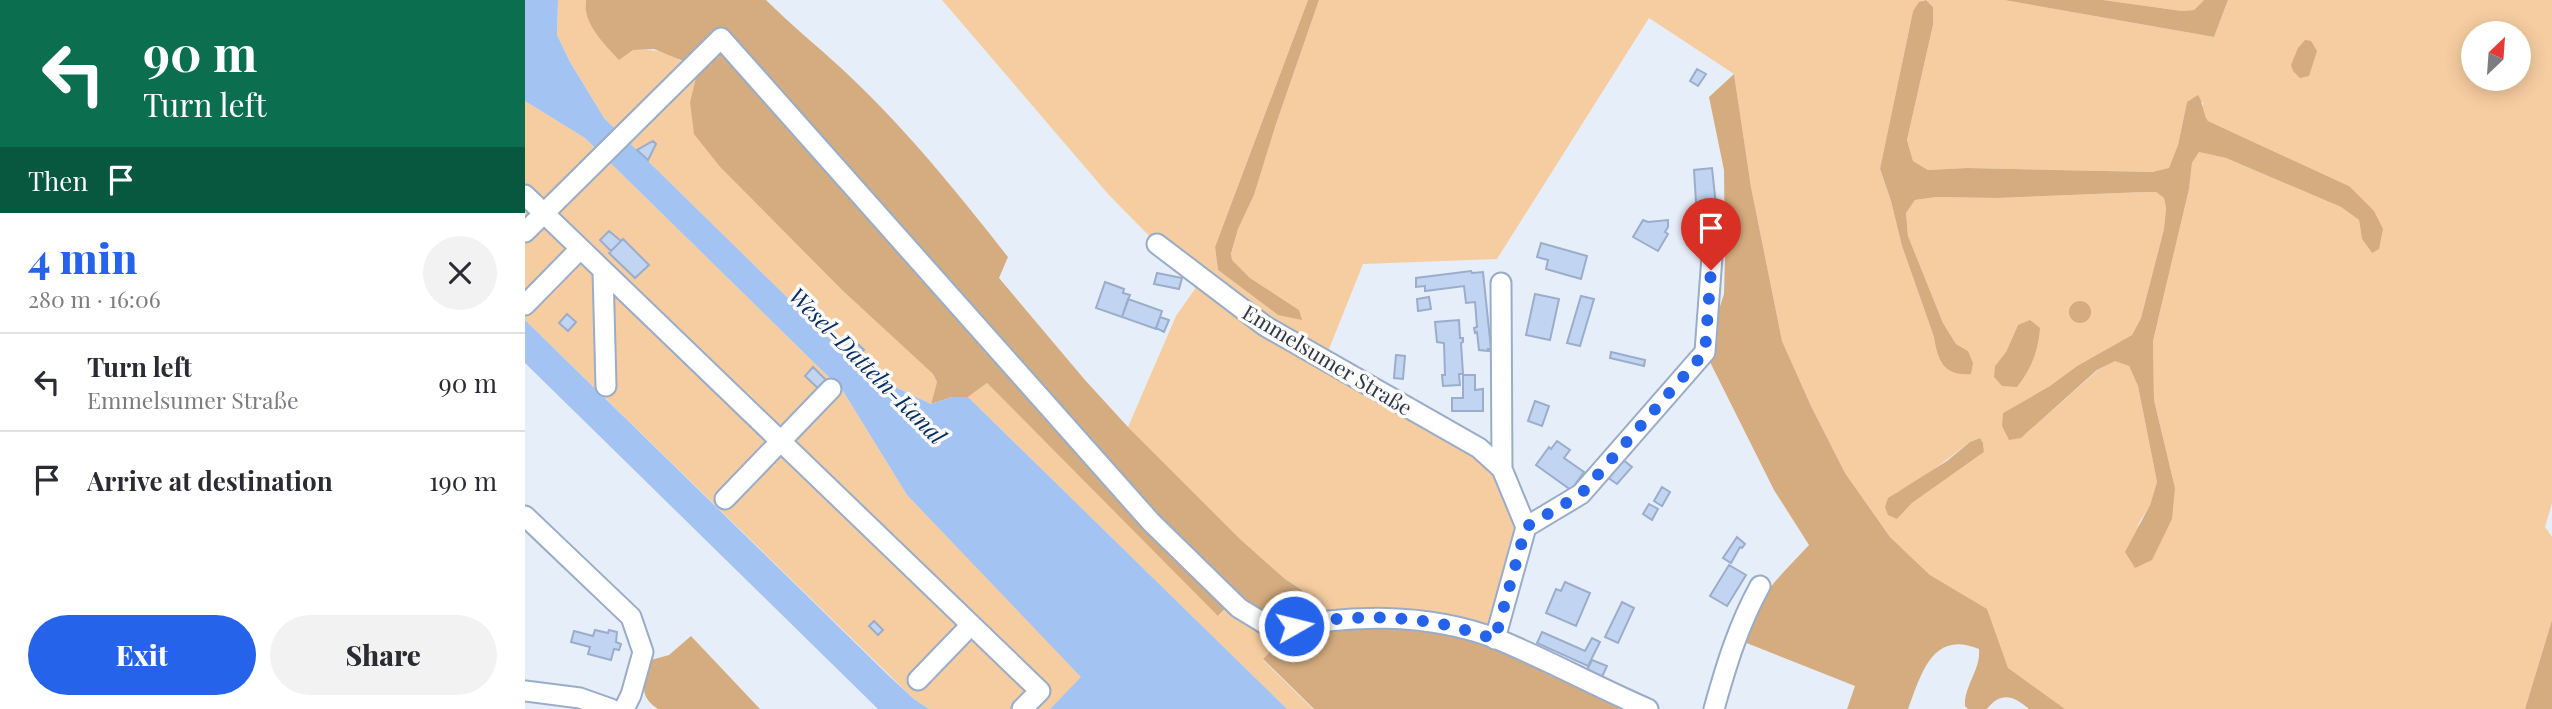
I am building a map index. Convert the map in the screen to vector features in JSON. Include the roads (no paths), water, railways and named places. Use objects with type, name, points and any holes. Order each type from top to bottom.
[{"type":"street","points":[[525,232],[721,38],[1151,522],[1239,608],[1275,630],[1313,621],[1381,618],[1441,624],[1495,639],[1648,709]]},
{"type":"street","points":[[525,195],[1039,691],[1022,709]]},
{"type":"street","points":[[1495,639],[1526,527],[1581,494],[1705,352],[1713,243]]},
{"type":"street","name":"Emmelsumer Straße","points":[[1157,244],[1265,326],[1479,448],[1502,469]]},
{"type":"street","points":[[525,305],[580,249]]},
{"type":"street","points":[[603,271],[606,386]]},
{"type":"street","name":"Emmelsumer Straße","points":[[1501,283],[1502,469],[1526,527]]},
{"type":"street","points":[[725,499],[831,389]]},
{"type":"street","points":[[525,516],[631,617],[643,652],[631,695],[624,709]]},
{"type":"street","points":[[1714,709],[1732,646],[1743,617],[1760,586]]},
{"type":"street","points":[[919,680],[971,625]]},
{"type":"street","points":[[526,693],[580,698],[611,709]]},
{"type":"water","points":[[525,0],[558,0],[557,35],[604,118],[846,355],[870,375],[931,404],[952,397],[968,397],[1287,709],[1050,709],[1081,677],[907,495],[843,391],[585,138],[525,101]]},
{"type":"water","points":[[525,320],[889,676],[929,709],[878,709],[525,363]]},
{"type":"water label","name":"Wesel-Datteln-Kanal","points":[[868,365]]}]
